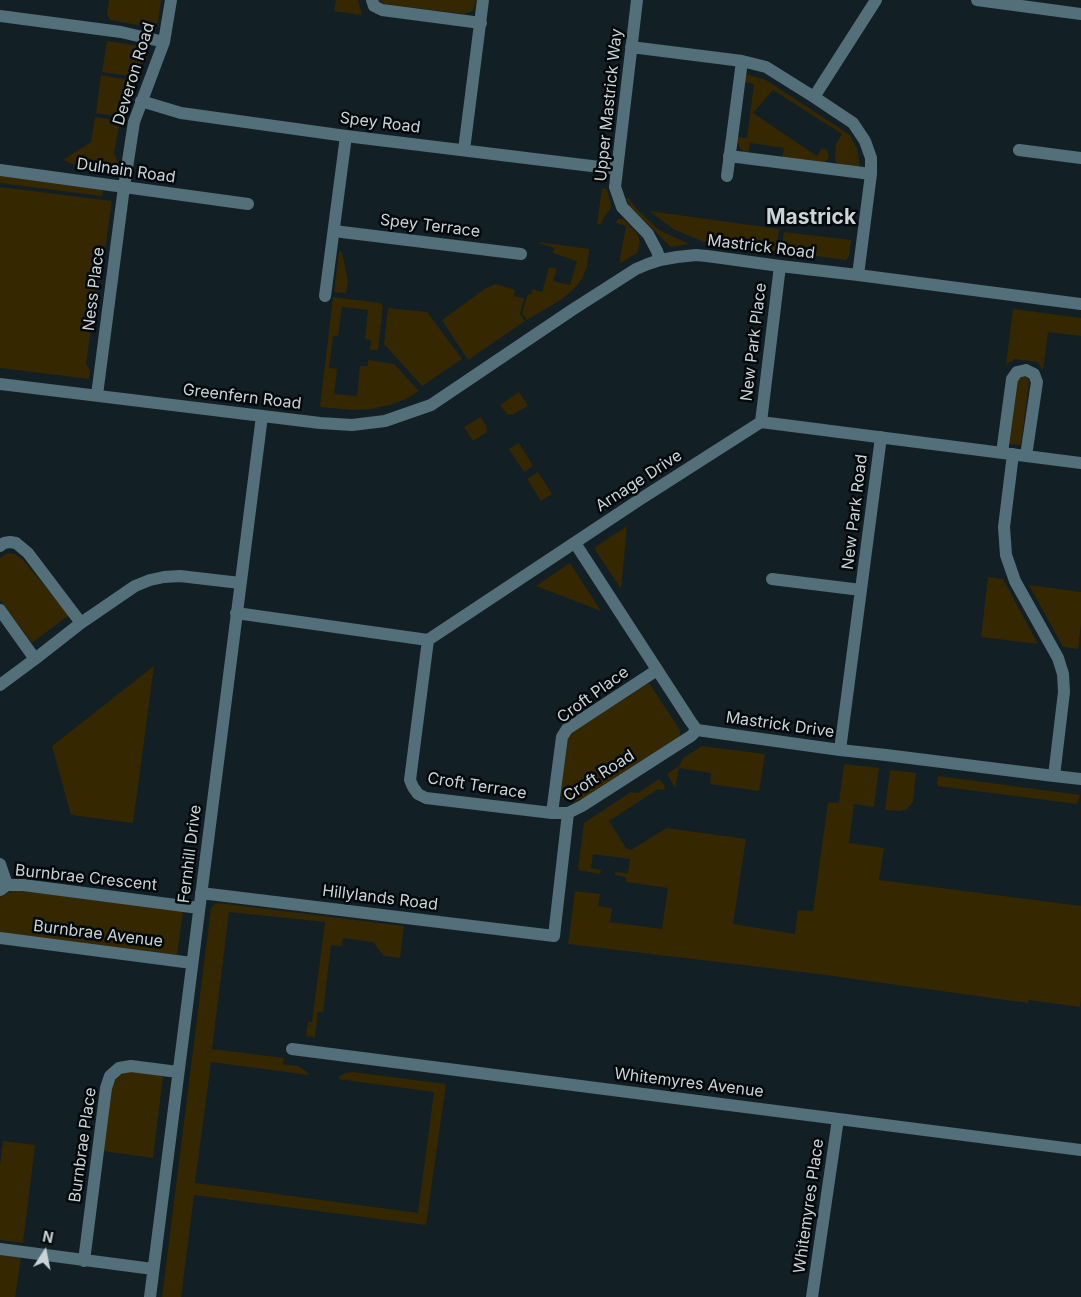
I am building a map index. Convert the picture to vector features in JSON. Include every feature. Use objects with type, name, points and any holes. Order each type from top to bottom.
[{"type":"street","name":"Deveron Road","points":[[124,187],[134,122],[164,42],[171,0]]},
{"type":"street","points":[[372,0],[374,6],[382,10],[480,23]]},
{"type":"street","points":[[464,150],[483,0]]},
{"type":"street","name":"Upper Mastrick Way","points":[[637,0],[615,187],[622,207],[648,234],[660,260]]},
{"type":"street","points":[[814,97],[876,0]]},
{"type":"street","points":[[977,0],[1081,14]]},
{"type":"street","points":[[0,16],[121,32],[164,42]]},
{"type":"street","points":[[631,47],[742,60],[766,67],[853,123],[865,141],[871,158],[871,174],[858,275]]},
{"type":"street","points":[[727,176],[742,60]]},
{"type":"street","name":"Spey Road","points":[[141,101],[181,113],[616,170]]},
{"type":"street","points":[[325,296],[346,136]]},
{"type":"street","points":[[1019,150],[1081,158]]},
{"type":"street","points":[[729,156],[871,174]]},
{"type":"street","name":"Dulnain Road","points":[[0,170],[248,204]]},
{"type":"street","name":"Ness Place","points":[[97,396],[124,187]]},
{"type":"street","name":"Spey Terrace","points":[[334,231],[521,254]]},
{"type":"street","name":"Mastrick Road","points":[[470,380],[626,275],[648,264],[677,257],[707,256],[1081,304]]},
{"type":"street","name":"New Park Place","points":[[761,422],[780,266]]},
{"type":"street","points":[[1026,456],[1037,382],[1034,374],[1021,370],[1012,379],[1004,527],[1006,554],[1016,580],[1058,658],[1063,674],[1064,692],[1054,776]]},
{"type":"street","name":"Greenfern Road","points":[[0,384],[338,425],[352,425],[385,421],[431,405],[470,380]]},
{"type":"street","name":"Fernhill Drive","points":[[150,1297],[262,416]]},
{"type":"street","points":[[761,422],[1081,463]]},
{"type":"street","name":"Arnage Drive","points":[[428,640],[761,422]]},
{"type":"street","name":"New Park Road","points":[[840,750],[881,437]]},
{"type":"street","points":[[0,546],[10,542],[28,552],[81,623]]},
{"type":"street","points":[[575,543],[698,730]]},
{"type":"street","points":[[0,685],[81,623],[135,586],[150,580],[180,576],[240,583]]},
{"type":"street","name":"New Park Road","points":[[772,579],[861,590]]},
{"type":"street","points":[[0,610],[35,659]]},
{"type":"street","points":[[236,613],[428,640]]},
{"type":"street","name":"Croft Terrace","points":[[428,640],[410,780],[418,794],[426,798],[552,813],[568,813]]},
{"type":"street","name":"Croft Place","points":[[552,813],[562,737],[567,730],[657,670]]},
{"type":"street","name":"Mastrick Drive","points":[[698,730],[840,750],[1081,779]]},
{"type":"street","name":"Croft Road","points":[[554,936],[568,813],[582,806],[698,730]]},
{"type":"street","points":[[0,864],[4,888]]},
{"type":"street","name":"Burnbrae Crescent","points":[[4,888],[23,885],[199,908]]},
{"type":"street","name":"Hillylands Road","points":[[201,893],[554,936]]},
{"type":"street","name":"Burnbrae Avenue","points":[[0,938],[192,963]]},
{"type":"street","name":"Whitemyres Avenue","points":[[292,1049],[1081,1150]]},
{"type":"street","name":"Burnbrae Place","points":[[84,1261],[106,1088],[110,1076],[119,1068],[131,1066],[178,1072]]},
{"type":"street","name":"Whitemyres Place","points":[[812,1297],[838,1119]]},
{"type":"street","points":[[0,1249],[153,1269]]},
{"type":"shaded area","points":[[109,0],[161,0],[158,22],[154,26],[148,27],[110,20],[107,14]]},
{"type":"shaded area","points":[[336,0],[358,0],[362,15],[334,11]]},
{"type":"shaded area","points":[[378,0],[476,0],[472,11],[464,14],[385,4]]},
{"type":"shaded area","points":[[107,41],[143,48],[147,53],[147,60],[142,61],[135,77],[102,72]]},
{"type":"shaded area","points":[[746,74],[766,80],[850,135],[857,149],[860,166],[839,165],[835,161],[836,144],[842,134],[773,90],[753,113],[817,156],[822,148],[827,150],[829,157],[824,163],[782,159],[784,148],[750,143],[748,154],[742,151],[737,137],[747,138],[754,84],[744,82]]},
{"type":"shaded area","points":[[101,75],[134,81],[121,117],[96,113]]},
{"type":"shaded area","points":[[95,117],[120,121],[114,153],[118,163],[115,172],[110,174],[83,171],[63,160],[91,142]]},
{"type":"shaded area","points":[[0,176],[103,190],[102,196],[0,183]]},
{"type":"shaded area","points":[[0,187],[112,201],[105,250],[100,258],[86,365],[90,370],[89,379],[0,368]]},
{"type":"shaded area","points":[[602,188],[607,189],[611,205],[601,225],[597,224]]},
{"type":"shaded area","points":[[626,198],[659,230],[689,244],[671,247],[631,208]]},
{"type":"shaded area","points":[[649,211],[779,229],[776,251],[750,248],[737,244],[735,246],[704,242],[675,230]]},
{"type":"shaded area","points":[[619,219],[623,219],[634,230],[640,242],[637,253],[619,264],[626,226],[616,223]]},
{"type":"shaded area","points":[[784,232],[851,240],[849,256],[846,260],[785,252],[786,247],[782,246]]},
{"type":"shaded area","points":[[539,242],[589,249],[587,267],[582,279],[573,290],[562,299],[527,320],[522,313],[528,294],[531,295],[532,289],[542,292],[549,267],[557,269],[553,281],[570,285],[577,261],[553,253],[554,248]]},
{"type":"shaded area","points":[[339,251],[342,252],[348,282],[346,293],[334,292]]},
{"type":"shaded area","points":[[496,284],[515,290],[514,296],[524,298],[520,314],[525,321],[468,360],[442,320],[486,288]]},
{"type":"shaded area","points":[[333,297],[380,303],[383,306],[378,350],[370,350],[371,340],[365,339],[368,310],[342,307],[338,336],[333,336],[329,368],[337,369],[334,394],[357,396],[360,366],[368,366],[368,360],[394,364],[419,391],[406,399],[390,405],[371,409],[352,410],[320,407]]},
{"type":"shaded area","points":[[388,308],[427,312],[462,359],[422,386],[384,344]]},
{"type":"shaded area","points":[[1013,309],[1081,318],[1081,336],[1048,332],[1043,370],[1037,362],[1015,359],[1006,365]]},
{"type":"shaded area","points":[[1023,376],[1028,378],[1029,382],[1021,445],[1008,444],[1016,381]]},
{"type":"shaded area","points":[[519,392],[528,406],[514,414],[507,414],[500,405]]},
{"type":"shaded area","points":[[481,417],[486,425],[487,432],[473,441],[464,427]]},
{"type":"shaded area","points":[[519,443],[533,466],[524,472],[509,449]]},
{"type":"shaded area","points":[[538,472],[552,494],[541,501],[527,479]]},
{"type":"shaded area","points":[[627,526],[621,589],[594,548]]},
{"type":"shaded area","points":[[7,553],[15,554],[23,560],[69,615],[32,643],[0,600],[0,558]]},
{"type":"shaded area","points":[[570,563],[601,611],[536,586]]},
{"type":"shaded area","points":[[988,577],[1003,579],[1038,644],[981,637]]},
{"type":"shaded area","points":[[1029,585],[1081,592],[1081,624],[1078,649],[1063,647]]},
{"type":"shaded area","points":[[154,666],[133,823],[71,815],[52,746]]},
{"type":"shaded area","points":[[649,683],[680,730],[680,736],[584,798],[575,802],[567,802],[562,799],[560,792],[568,739],[571,733]]},
{"type":"shaded area","points":[[702,746],[765,754],[759,791],[710,784],[711,773],[679,768],[675,788],[667,774],[679,766],[683,758]]},
{"type":"shaded area","points":[[844,764],[879,768],[874,807],[854,804],[849,843],[884,848],[879,880],[1081,906],[1080,1007],[1029,1000],[1028,1003],[818,974],[568,944],[575,891],[600,894],[598,906],[612,908],[610,922],[662,929],[668,888],[626,882],[626,877],[615,875],[615,872],[628,873],[630,859],[593,854],[591,868],[601,870],[600,874],[578,870],[584,823],[631,792],[638,793],[659,779],[665,786],[664,790],[658,789],[609,821],[626,848],[631,850],[667,828],[746,839],[733,924],[795,934],[798,910],[813,911],[828,802],[839,803]]},
{"type":"shaded area","points":[[890,770],[916,773],[913,802],[907,809],[900,811],[885,810]]},
{"type":"shaded area","points":[[938,776],[1080,795],[1077,804],[937,786]]},
{"type":"shaded area","points":[[12,891],[183,911],[177,955],[0,932],[0,897]]},
{"type":"shaded area","points":[[219,903],[404,926],[400,958],[384,956],[373,942],[343,938],[342,946],[331,945],[323,1012],[318,1012],[315,1037],[306,1036],[308,1022],[312,1022],[325,922],[229,912],[212,1049],[284,1058],[283,1064],[298,1066],[309,1075],[211,1062],[195,1183],[418,1213],[434,1092],[338,1079],[346,1073],[352,1072],[446,1084],[426,1225],[194,1195],[181,1297],[162,1297],[211,908]]},
{"type":"shaded area","points":[[130,1071],[163,1076],[153,1158],[103,1151],[111,1088],[115,1080],[122,1074]]},
{"type":"shaded area","points":[[3,1141],[35,1145],[23,1243],[0,1240],[0,1166]]},
{"type":"shaded area","points":[[0,1255],[21,1258],[15,1297],[0,1297]]},
{"type":"district","name":"Mastrick","points":[[811,218]]}]
